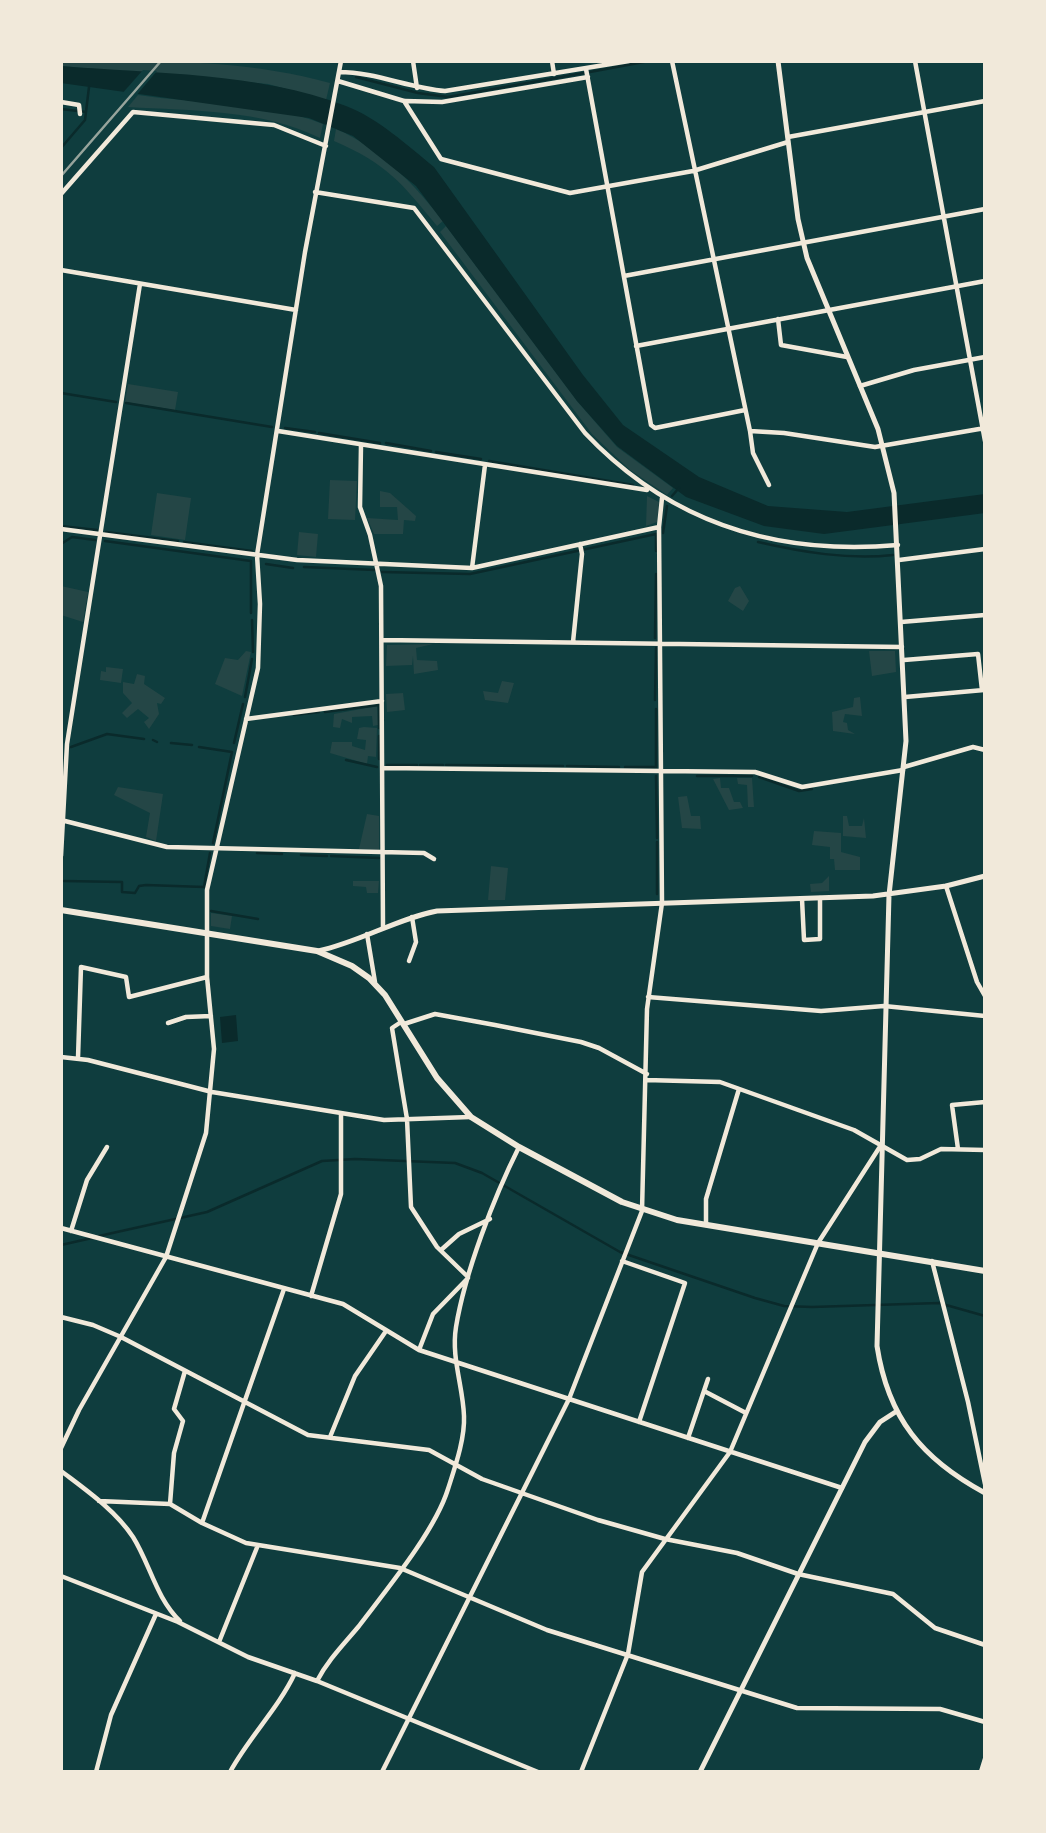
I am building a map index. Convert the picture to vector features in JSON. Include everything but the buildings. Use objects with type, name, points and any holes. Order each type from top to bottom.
[{"type":"main road","points":[[61,910],[317,951],[352,966],[375,985],[437,1079],[471,1117],[519,1147],[642,1211],[706,1225],[985,1271]]},
{"type":"street","points":[[61,1448],[79,1410],[166,1257],[206,1133],[214,1049],[207,977],[207,890],[260,655],[257,555],[315,192],[341,61]]},
{"type":"street","points":[[413,61],[417,89]]},
{"type":"street","points":[[552,61],[554,74]]},
{"type":"street","points":[[340,72],[357,72],[417,89],[459,90],[629,61]]},
{"type":"street","points":[[671,61],[693,171],[730,328],[753,453],[769,485]]},
{"type":"street","points":[[778,61],[802,242],[827,310],[884,446],[894,493],[898,543],[905,697],[904,769],[889,895],[877,1252],[877,1346],[884,1381],[897,1410],[933,1460],[985,1493]]},
{"type":"street","points":[[915,61],[985,441]]},
{"type":"street","points":[[586,69],[651,425],[654,428],[745,410]]},
{"type":"street","points":[[338,84],[404,101],[442,102],[588,78]]},
{"type":"street","points":[[404,101],[441,159],[570,193],[693,171],[788,139],[985,101]]},
{"type":"street","points":[[61,102],[80,111]]},
{"type":"street","points":[[61,194],[133,113],[274,125],[326,146]]},
{"type":"street","points":[[315,192],[414,208],[585,433],[610,459],[662,498],[710,521],[755,537],[802,546],[866,548],[898,543]]},
{"type":"street","points":[[624,276],[985,209]]},
{"type":"street","points":[[61,270],[296,310]]},
{"type":"street","points":[[636,345],[985,281]]},
{"type":"street","points":[[61,856],[65,821],[67,744],[140,284]]},
{"type":"street","points":[[778,319],[781,345],[847,357]]},
{"type":"street","points":[[860,386],[914,370],[985,357]]},
{"type":"street","points":[[750,431],[884,446],[984,428]]},
{"type":"street","points":[[278,431],[651,491]]},
{"type":"street","points":[[361,445],[360,507],[378,565],[382,640],[383,928]]},
{"type":"street","points":[[472,568],[485,464]]},
{"type":"street","points":[[382,1772],[569,1399],[642,1211],[648,998],[662,903],[659,527],[662,498]]},
{"type":"street","points":[[61,529],[257,555],[378,565],[472,568],[659,527]]},
{"type":"street","points":[[573,642],[581,545]]},
{"type":"street","points":[[899,560],[985,549]]},
{"type":"street","points":[[901,622],[985,615]]},
{"type":"street","points":[[382,640],[903,647]]},
{"type":"street","points":[[904,660],[978,654],[984,690],[905,697]]},
{"type":"street","points":[[246,719],[382,701]]},
{"type":"street","points":[[383,768],[755,772],[802,787],[904,769],[973,747],[985,750]]},
{"type":"street","points":[[65,821],[167,846],[424,853],[434,859]]},
{"type":"street","points":[[317,951],[412,916],[449,910],[889,895],[946,886],[985,876]]},
{"type":"street","points":[[946,886],[976,982],[985,996]]},
{"type":"street","points":[[802,899],[804,940],[820,939],[820,898]]},
{"type":"street","points":[[409,961],[416,942],[412,916]]},
{"type":"street","points":[[367,934],[375,985]]},
{"type":"street","points":[[78,1058],[81,967],[126,977],[129,998],[207,977]]},
{"type":"street","points":[[648,998],[821,1012],[884,1006],[985,1016]]},
{"type":"street","points":[[468,1277],[421,1227],[411,1207],[407,1119],[392,1028],[435,1014],[580,1042],[599,1048],[647,1077],[712,1081],[739,1089],[855,1130],[907,1160],[920,1160],[941,1149],[985,1150]]},
{"type":"street","points":[[168,1024],[186,1017],[211,1016]]},
{"type":"street","points":[[61,1056],[212,1092],[341,1114],[384,1120],[471,1117]]},
{"type":"street","points":[[706,1225],[706,1199],[739,1089]]},
{"type":"street","points":[[958,1149],[952,1105],[985,1102]]},
{"type":"street","points":[[311,1296],[341,1194],[341,1114]]},
{"type":"street","points":[[581,1772],[628,1654],[642,1572],[730,1452],[818,1243],[881,1145]]},
{"type":"street","points":[[72,1231],[87,1180],[107,1147]]},
{"type":"street","points":[[317,1681],[325,1666],[358,1627],[438,1514],[454,1466],[464,1417],[454,1362],[456,1328],[468,1277],[519,1147]]},
{"type":"street","points":[[441,1250],[459,1234],[490,1219]]},
{"type":"street","points":[[61,1228],[343,1304],[419,1350],[842,1488]]},
{"type":"street","points":[[623,1259],[685,1283],[639,1422]]},
{"type":"street","points":[[932,1261],[968,1402],[985,1485]]},
{"type":"street","points":[[419,1350],[433,1314],[468,1277]]},
{"type":"street","points":[[202,1523],[284,1289]]},
{"type":"street","points":[[61,1317],[93,1325],[121,1337],[308,1435],[429,1450],[454,1466],[598,1520],[665,1539],[737,1553],[798,1574],[893,1594],[935,1628],[985,1645]]},
{"type":"street","points":[[330,1437],[355,1376],[386,1331]]},
{"type":"street","points":[[170,1504],[174,1453],[183,1421],[174,1409],[186,1370]]},
{"type":"street","points":[[688,1438],[708,1379]]},
{"type":"street","points":[[704,1391],[746,1413]]},
{"type":"street","points":[[700,1772],[872,1430],[897,1410]]},
{"type":"street","points":[[61,1471],[99,1501],[129,1531],[157,1589],[173,1615],[184,1625]]},
{"type":"street","points":[[99,1501],[170,1504],[202,1523],[258,1545],[400,1568],[547,1630],[797,1708],[940,1709],[985,1721]]},
{"type":"street","points":[[219,1642],[258,1545]]},
{"type":"street","points":[[61,1576],[184,1625],[248,1657],[317,1681],[538,1772]]},
{"type":"street","points":[[96,1772],[111,1715],[156,1614]]},
{"type":"street","points":[[230,1772],[244,1746],[285,1693],[295,1673]]},
{"type":"street","points":[[981,1772],[985,1759]]},
{"type":"shaded area","points":[[61,61],[163,61],[230,65],[330,83],[326,100],[268,84],[61,66]]},
{"type":"shaded area","points":[[61,66],[205,76],[277,87],[346,106],[370,118],[434,167],[583,375],[623,425],[699,477],[768,506],[847,512],[985,494],[985,513],[824,534],[764,526],[686,497],[617,446],[577,401],[416,186],[353,136],[309,118],[61,83]]},
{"type":"shaded area","points":[[138,95],[255,107],[323,124],[320,138],[274,121],[226,113],[128,107]]},
{"type":"shaded area","points":[[336,129],[367,146],[395,168],[443,221],[437,226],[413,197],[380,166],[334,141]]},
{"type":"shaded area","points":[[446,226],[577,401],[617,447],[673,488],[667,495],[630,470],[592,434],[440,232]]},
{"type":"shaded area","points":[[128,384],[178,392],[175,410],[125,402]]},
{"type":"shaded area","points":[[330,480],[357,481],[355,520],[328,519]]},
{"type":"shaded area","points":[[380,491],[390,493],[416,516],[415,521],[404,520],[403,534],[374,534],[367,518],[398,520],[397,507],[380,507]]},
{"type":"shaded area","points":[[157,493],[191,498],[185,540],[151,535]]},
{"type":"shaded area","points":[[647,496],[659,502],[657,522],[646,526]]},
{"type":"shaded area","points":[[299,532],[318,534],[316,557],[297,555]]},
{"type":"shaded area","points":[[61,586],[88,592],[83,622],[61,615]]},
{"type":"shaded area","points":[[740,586],[749,601],[743,611],[728,601],[735,588]]},
{"type":"shaded area","points":[[433,644],[416,648],[417,660],[437,661],[438,670],[414,674],[413,656],[412,665],[386,666],[387,645]]},
{"type":"shaded area","points":[[246,651],[251,652],[242,696],[215,684],[225,658],[238,660]]},
{"type":"shaded area","points":[[869,651],[895,651],[896,672],[872,676]]},
{"type":"shaded area","points":[[106,667],[123,669],[121,683],[100,680],[101,671],[106,672]]},
{"type":"shaded area","points":[[137,674],[145,676],[144,684],[165,698],[161,704],[157,703],[159,714],[149,729],[144,722],[149,718],[138,709],[127,718],[122,713],[132,703],[123,693],[123,682],[134,684]]},
{"type":"shaded area","points":[[502,681],[514,683],[508,703],[485,700],[483,691],[498,693]]},
{"type":"shaded area","points":[[403,693],[405,710],[387,712],[386,694]]},
{"type":"shaded area","points":[[860,697],[862,716],[845,714],[843,722],[847,723],[848,730],[855,734],[833,731],[832,712],[853,707],[854,698]]},
{"type":"shaded area","points":[[377,706],[378,725],[373,726],[372,716],[352,717],[352,723],[342,719],[340,728],[333,727],[334,714]]},
{"type":"shaded area","points":[[359,728],[377,728],[376,757],[368,756],[367,764],[330,753],[332,742],[352,742],[352,746],[365,750],[366,740],[357,739]]},
{"type":"shaded area","points":[[720,778],[721,788],[729,788],[734,802],[740,802],[743,808],[729,810],[713,779]]},
{"type":"shaded area","points":[[737,778],[752,778],[754,807],[748,807],[747,785],[738,784]]},
{"type":"shaded area","points":[[118,787],[163,794],[156,841],[146,837],[150,813],[114,795]]},
{"type":"shaded area","points":[[687,796],[691,816],[700,816],[701,829],[682,828],[678,797]]},
{"type":"shaded area","points":[[367,814],[379,816],[379,850],[359,849]]},
{"type":"shaded area","points":[[843,816],[847,816],[849,826],[862,826],[864,818],[866,838],[843,836]]},
{"type":"shaded area","points":[[814,831],[841,833],[841,852],[860,857],[860,870],[835,870],[834,859],[830,859],[830,847],[812,845]]},
{"type":"shaded area","points":[[491,866],[508,868],[505,900],[488,900]]},
{"type":"shaded area","points":[[829,876],[829,891],[811,892],[810,884],[822,883]]},
{"type":"shaded area","points":[[353,881],[379,881],[378,893],[367,893],[366,887],[353,886]]},
{"type":"shaded area","points":[[211,913],[232,916],[230,929],[211,926]]},
{"type":"shaded area","points":[[236,1015],[238,1041],[222,1043],[220,1017]]},
{"type":"pier","points":[[143,70],[157,71],[134,98],[120,96]]},
{"type":"waterway","points":[[590,72],[649,61]]},
{"type":"waterway","points":[[356,77],[418,93],[448,97],[584,73]]},
{"type":"waterway","points":[[61,148],[85,120],[89,87]]},
{"type":"waterway","points":[[61,109],[86,112]]},
{"type":"waterway","points":[[61,393],[116,402]]},
{"type":"waterway","points":[[126,403],[272,427]]},
{"type":"waterway","points":[[285,428],[315,432]]},
{"type":"waterway","points":[[319,433],[380,443]]},
{"type":"waterway","points":[[386,443],[431,451]]},
{"type":"waterway","points":[[436,452],[481,459]]},
{"type":"waterway","points":[[489,461],[633,485]]},
{"type":"waterway","points":[[672,496],[679,488]]},
{"type":"waterway","points":[[663,533],[667,506]]},
{"type":"waterway","points":[[61,526],[97,530]]},
{"type":"waterway","points":[[106,532],[178,541]]},
{"type":"waterway","points":[[382,572],[470,574],[656,534],[656,551]]},
{"type":"waterway","points":[[61,544],[72,537],[95,540]]},
{"type":"waterway","points":[[105,541],[251,561],[251,613]]},
{"type":"waterway","points":[[184,542],[252,551]]},
{"type":"waterway","points":[[758,542],[825,554],[893,555]]},
{"type":"waterway","points":[[266,564],[293,568]]},
{"type":"waterway","points":[[304,567],[375,570]]},
{"type":"waterway","points":[[655,638],[656,574]]},
{"type":"waterway","points":[[252,620],[253,652]]},
{"type":"waterway","points":[[655,700],[656,648]]},
{"type":"waterway","points":[[245,697],[252,659]]},
{"type":"waterway","points":[[234,743],[243,704]]},
{"type":"waterway","points":[[325,712],[379,705],[379,728]]},
{"type":"waterway","points":[[625,767],[656,767],[656,709]]},
{"type":"waterway","points":[[294,715],[319,712]]},
{"type":"waterway","points":[[71,747],[107,734],[144,739]]},
{"type":"waterway","points":[[379,736],[379,759]]},
{"type":"waterway","points":[[153,740],[157,742]]},
{"type":"waterway","points":[[171,743],[192,745]]},
{"type":"waterway","points":[[199,747],[232,752],[213,843]]},
{"type":"waterway","points":[[346,760],[377,767]]},
{"type":"waterway","points":[[387,765],[417,765]]},
{"type":"waterway","points":[[420,765],[443,765]]},
{"type":"waterway","points":[[446,765],[563,766]]},
{"type":"waterway","points":[[567,766],[619,767]]},
{"type":"waterway","points":[[656,776],[657,838]]},
{"type":"waterway","points":[[697,776],[752,776]]},
{"type":"waterway","points":[[759,777],[799,791],[812,789]]},
{"type":"waterway","points":[[657,842],[657,894]]},
{"type":"waterway","points":[[64,881],[122,882],[122,892],[135,893],[139,886],[146,885],[204,887],[210,853]]},
{"type":"waterway","points":[[257,853],[282,854]]},
{"type":"waterway","points":[[301,855],[327,856]]},
{"type":"waterway","points":[[331,856],[379,858]]},
{"type":"waterway","points":[[211,911],[258,919]]},
{"type":"waterway","points":[[99,1236],[207,1212],[322,1161],[355,1159],[455,1163],[482,1173],[620,1252],[755,1298],[784,1306],[812,1307],[939,1303],[985,1316]]},
{"type":"waterway","points":[[61,1245],[92,1238]]},
{"type":"railway","points":[[61,176],[161,61]]}]
